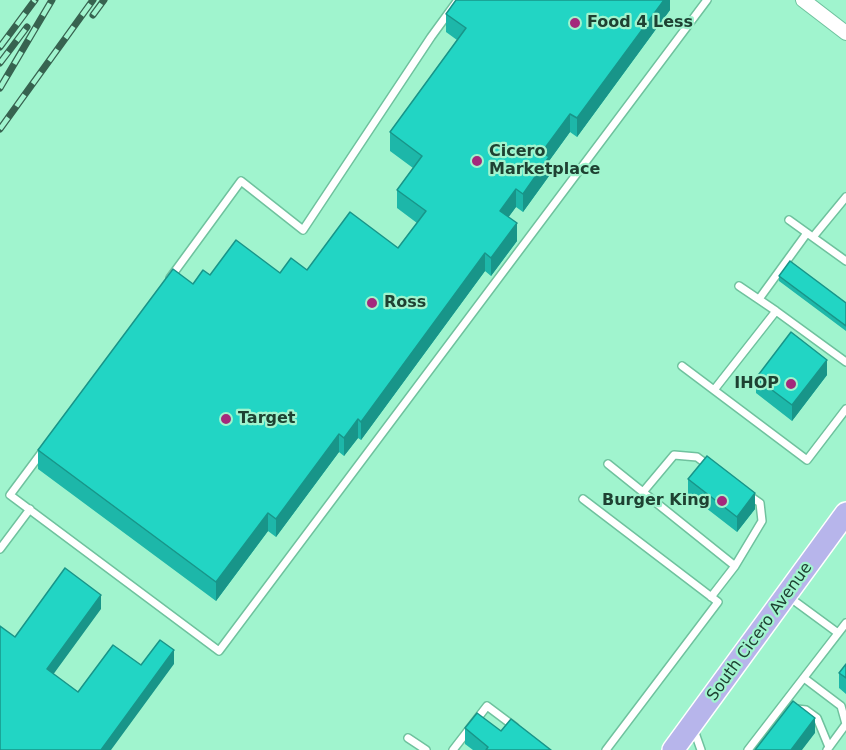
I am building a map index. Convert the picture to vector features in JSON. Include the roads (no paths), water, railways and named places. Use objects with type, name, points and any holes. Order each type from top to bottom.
[{"type":"main road","name":"South Cicero Avenue","points":[[674,750],[786,595],[844,522]]},
{"type":"street","points":[[802,0],[846,33]]},
{"type":"lane","points":[[164,286],[241,181],[303,230],[458,0]]},
{"type":"lane","points":[[45,448],[10,495],[219,651],[707,0]]},
{"type":"lane","points":[[759,299],[810,235],[846,196]]},
{"type":"lane","points":[[789,220],[846,261]]},
{"type":"lane","points":[[739,286],[846,362]]},
{"type":"lane","points":[[714,390],[776,311]]},
{"type":"lane","points":[[682,366],[807,460],[846,409]]},
{"type":"lane","points":[[643,492],[674,454],[697,457],[715,470]]},
{"type":"lane","points":[[608,464],[735,566]]},
{"type":"lane","points":[[711,597],[735,566],[762,521],[760,504],[742,490]]},
{"type":"lane","points":[[583,499],[718,602],[606,750]]},
{"type":"lane","points":[[0,549],[30,509]]},
{"type":"lane","points":[[786,595],[838,633]]},
{"type":"lane","points":[[747,750],[846,623]]},
{"type":"lane","points":[[804,678],[841,706],[846,725],[828,749]]},
{"type":"lane","points":[[453,750],[487,706],[522,731]]},
{"type":"lane","points":[[792,709],[806,710],[817,718],[828,749]]},
{"type":"lane","points":[[692,724],[701,750]]},
{"type":"lane","points":[[408,738],[426,750]]},
{"type":"railway","points":[[0,47],[35,0]]},
{"type":"railway","points":[[0,88],[52,0]]},
{"type":"railway","points":[[0,129],[93,0]]},
{"type":"railway","points":[[93,15],[104,0]]},
{"type":"railway","points":[[0,63],[27,27]]},
{"type":"place","name":"Food 4 Less","points":[[575,23]]},
{"type":"place","name":"Cicero Marketplace","points":[[477,161]]},
{"type":"place","name":"Ross","points":[[372,303]]},
{"type":"place","name":"IHOP","points":[[791,384]]},
{"type":"place","name":"Target","points":[[226,419]]},
{"type":"place","name":"Burger King","points":[[722,501]]}]
